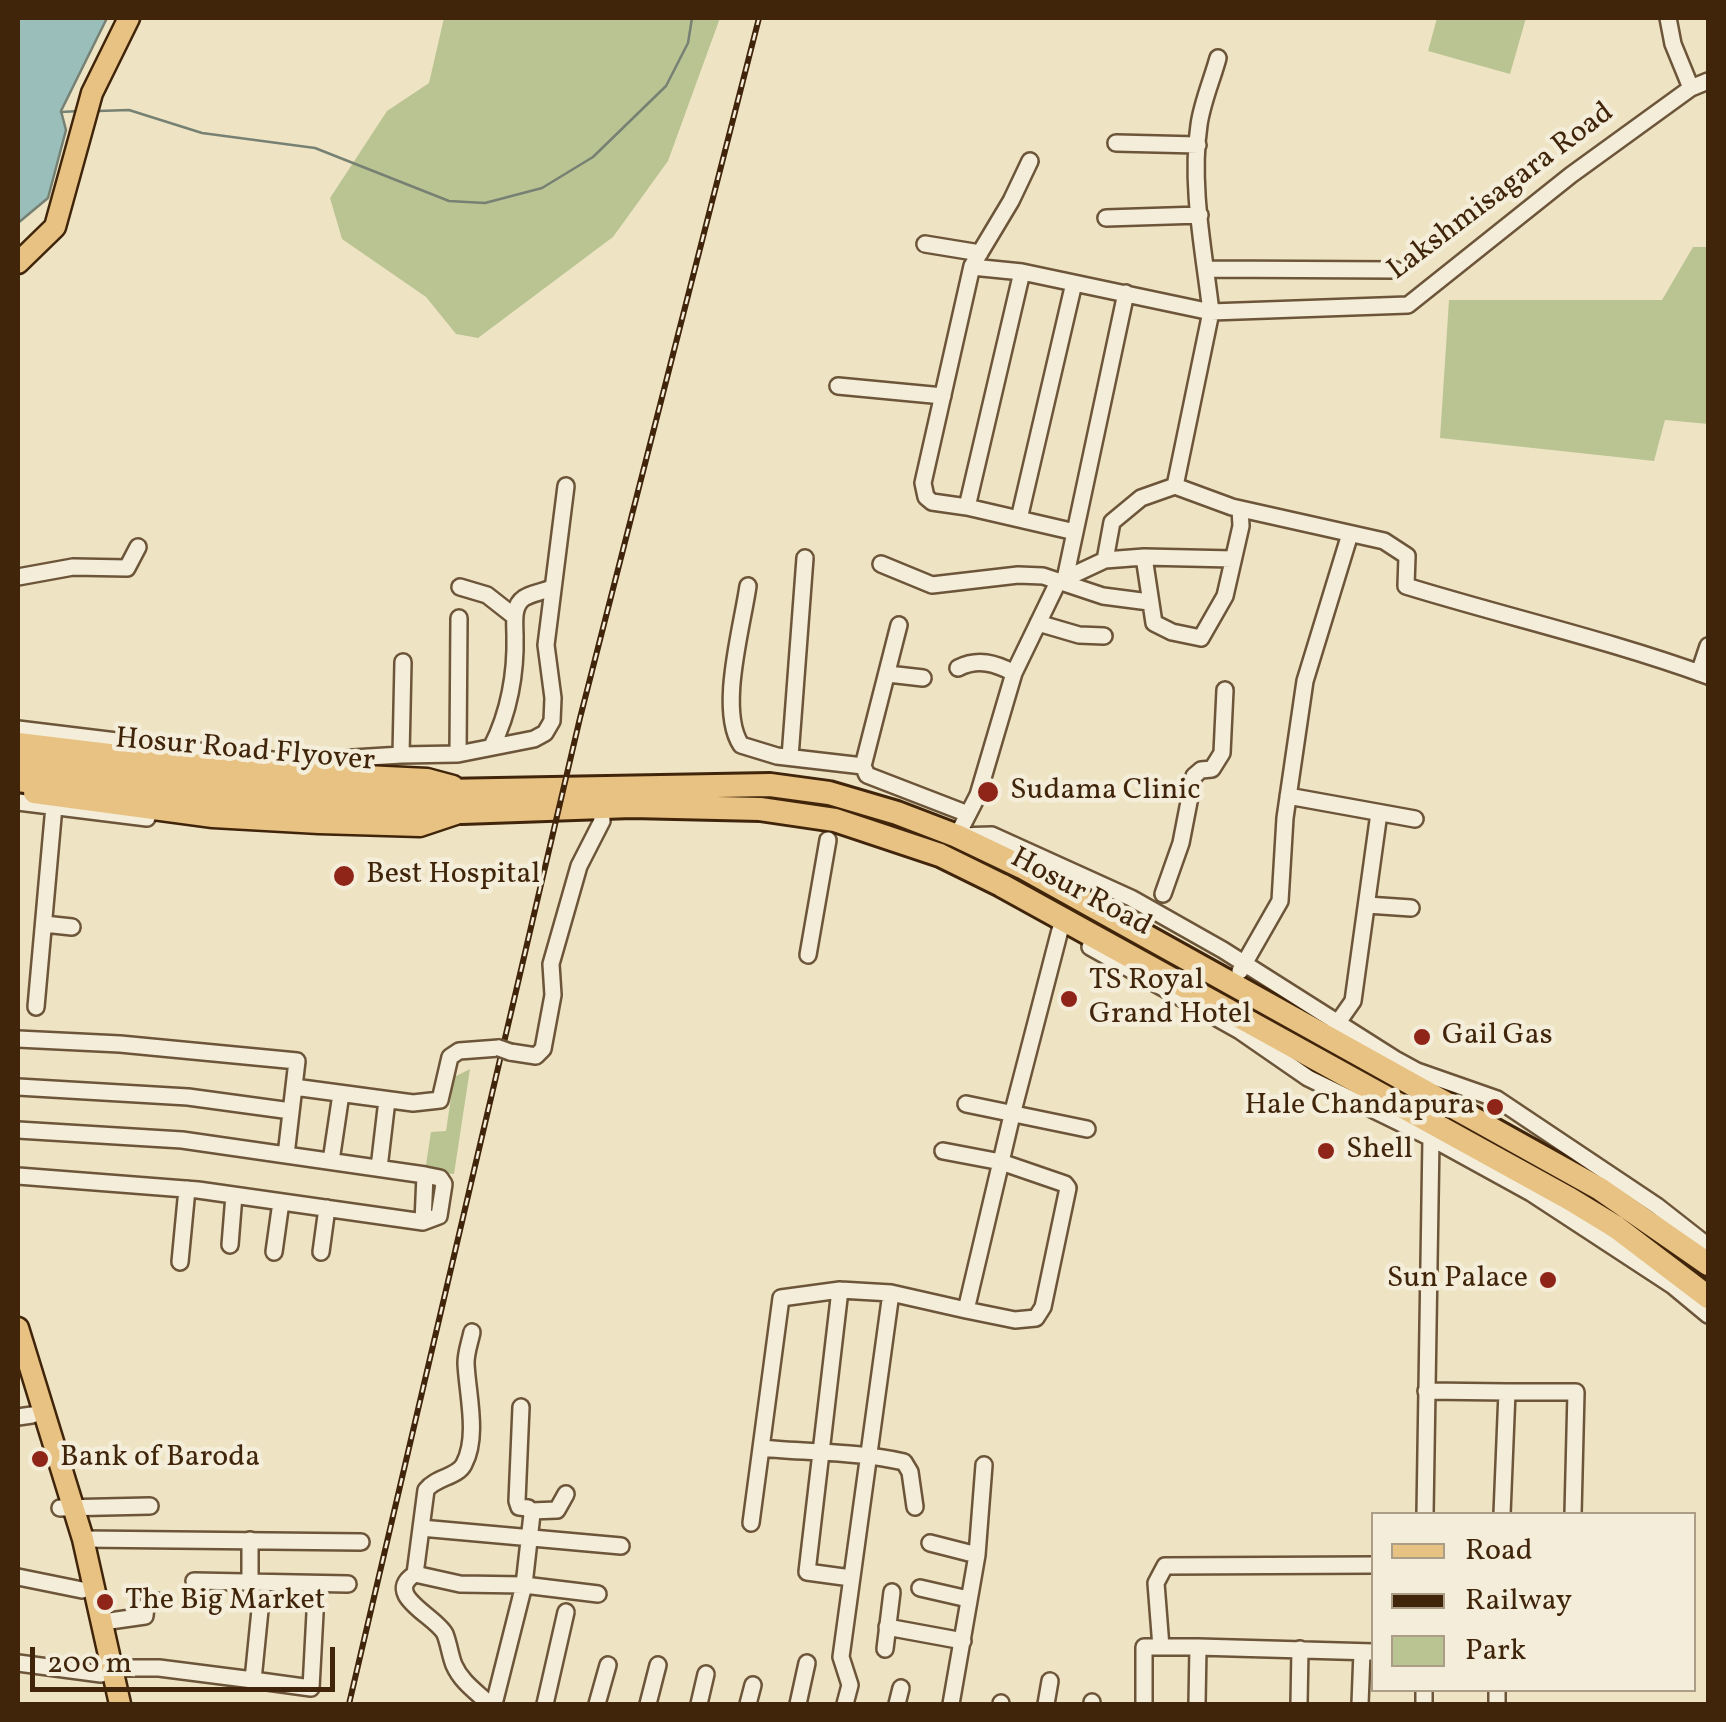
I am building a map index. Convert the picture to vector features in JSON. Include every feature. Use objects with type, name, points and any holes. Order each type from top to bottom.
[{"type":"highway","name":"Hosur Road Flyover","points":[[18,759],[234,787],[392,802]]},
{"type":"highway","name":"Hosur Road Flyover","points":[[18,780],[235,808],[465,801]]},
{"type":"highway","name":"Hosur Road","points":[[465,801],[770,786],[858,801],[956,836],[1022,868],[1231,984],[1332,1030],[1600,1188],[1708,1264]]},
{"type":"highway","name":"Hosur Road","points":[[465,801],[760,809],[834,820],[892,837],[980,875],[1078,926],[1570,1199],[1616,1227],[1708,1297]]},
{"type":"main road","points":[[18,263],[55,228],[86,111],[129,18]]},
{"type":"main road","points":[[18,744],[308,775],[427,779],[465,801]]},
{"type":"main road","points":[[18,790],[248,819],[420,826],[465,801]]},
{"type":"main road","points":[[18,1328],[66,1507],[82,1590],[120,1704]]},
{"type":"main road","points":[[18,1369],[24,1416],[84,1540],[103,1622],[108,1704]]},
{"type":"street","points":[[1668,18],[1673,44],[1691,88]]},
{"type":"street","points":[[1175,486],[1211,312],[1200,215],[1198,145],[1201,116],[1218,58]]},
{"type":"street","name":"Lakshmisagara Road","points":[[925,244],[1022,272],[1211,312],[1408,305],[1571,175],[1691,88],[1708,81]]},
{"type":"street","points":[[1116,143],[1198,145]]},
{"type":"street","points":[[1030,161],[976,260],[923,483],[926,497],[932,502],[967,506],[1075,532]]},
{"type":"street","points":[[1106,218],[1200,215]]},
{"type":"street","points":[[1206,269],[1396,270]]},
{"type":"street","points":[[967,506],[1022,272]]},
{"type":"street","points":[[1019,519],[1074,282]]},
{"type":"street","points":[[956,836],[978,795],[1014,673],[1061,581],[1126,293]]},
{"type":"street","points":[[838,386],[943,396]]},
{"type":"street","points":[[18,729],[289,762],[458,754],[534,739],[545,733],[552,720],[546,645],[566,486]]},
{"type":"street","points":[[1105,560],[1112,522],[1141,498],[1175,486],[1240,509],[1384,541],[1407,556],[1406,586],[1486,611],[1624,646],[1704,674],[1708,646]]},
{"type":"street","points":[[1144,557],[1154,623],[1201,638],[1223,601],[1241,526],[1240,509]]},
{"type":"street","points":[[1231,984],[1280,900],[1288,796],[1304,681],[1350,534]]},
{"type":"street","points":[[18,577],[74,567],[127,568],[138,546]]},
{"type":"street","points":[[790,757],[806,558]]},
{"type":"street","points":[[1061,581],[1105,560],[1234,559]]},
{"type":"street","points":[[881,564],[932,585],[1018,575],[1043,576],[1102,596],[1149,602]]},
{"type":"street","points":[[748,586],[730,705],[734,736],[741,746],[862,766]]},
{"type":"street","points":[[460,587],[487,595],[514,617]]},
{"type":"street","points":[[492,746],[508,702],[516,640],[514,617],[526,596],[536,596],[553,587]]},
{"type":"street","points":[[458,754],[459,618]]},
{"type":"street","points":[[1038,623],[1079,635],[1104,636]]},
{"type":"street","points":[[899,625],[862,766],[867,775],[968,814]]},
{"type":"street","points":[[401,755],[403,662]]},
{"type":"street","points":[[958,668],[970,662],[986,662],[1014,673]]},
{"type":"street","points":[[888,674],[924,678]]},
{"type":"street","points":[[1163,894],[1181,843],[1194,776],[1212,768],[1222,753],[1225,690]]},
{"type":"street","points":[[289,762],[308,775]]},
{"type":"street","points":[[1288,796],[1415,820]]},
{"type":"street","points":[[18,802],[233,828],[248,819]]},
{"type":"street","points":[[36,1008],[54,806]]},
{"type":"street","points":[[294,1087],[413,1103],[440,1100],[450,1056],[459,1050],[504,1050],[536,1056],[543,1049],[553,996],[552,964],[578,866],[602,821],[601,807]]},
{"type":"street","points":[[1332,1030],[1353,1001],[1379,813]]},
{"type":"street","points":[[956,836],[992,835],[1131,898],[1245,964],[1332,1030],[1413,1069],[1497,1099],[1657,1206],[1708,1246]]},
{"type":"street","points":[[808,955],[828,840]]},
{"type":"street","points":[[980,875],[992,892],[1240,1031],[1308,1078],[1431,1138],[1531,1193],[1673,1286],[1708,1315]]},
{"type":"street","points":[[1368,905],[1412,908]]},
{"type":"street","points":[[44,924],[72,927]]},
{"type":"street","points":[[966,1310],[1060,930]]},
{"type":"street","points":[[18,1039],[120,1044],[297,1061],[286,1155]]},
{"type":"street","points":[[18,1087],[188,1097],[291,1111]]},
{"type":"street","points":[[332,1161],[341,1094]]},
{"type":"street","points":[[379,1168],[387,1100]]},
{"type":"street","points":[[966,1104],[1086,1129]]},
{"type":"street","points":[[18,1130],[182,1140],[425,1175],[423,1222],[188,1189],[18,1176]]},
{"type":"street","points":[[1425,1512],[1431,1138]]},
{"type":"street","points":[[752,1523],[781,1298],[840,1290],[891,1294],[1028,1321],[1036,1318],[1043,1307],[1068,1188],[1001,1162],[943,1151]]},
{"type":"street","points":[[180,1262],[188,1189]]},
{"type":"street","points":[[230,1246],[234,1195]]},
{"type":"street","points":[[274,1252],[281,1202]]},
{"type":"street","points":[[321,1252],[327,1208]]},
{"type":"street","points":[[840,1290],[807,1572],[851,1578]]},
{"type":"street","points":[[845,1704],[850,1685],[841,1658],[891,1294]]},
{"type":"street","points":[[415,1574],[430,1485],[465,1463],[472,1415],[466,1358],[472,1332]]},
{"type":"street","points":[[1426,1391],[1576,1392],[1573,1512]]},
{"type":"street","points":[[1502,1512],[1507,1392]]},
{"type":"street","points":[[520,1407],[516,1500],[519,1507],[531,1511],[557,1510],[566,1494]]},
{"type":"street","points":[[761,1448],[868,1454],[904,1462],[910,1472],[915,1507]]},
{"type":"street","points":[[952,1704],[977,1555],[984,1465]]},
{"type":"street","points":[[66,1507],[150,1506]]},
{"type":"street","points":[[531,1511],[524,1585],[492,1704],[464,1681],[441,1628],[412,1606],[406,1596],[404,1587],[409,1577],[415,1574],[460,1584],[524,1585],[598,1594]]},
{"type":"street","points":[[421,1528],[621,1546]]},
{"type":"street","points":[[84,1540],[362,1542]]},
{"type":"street","points":[[250,1540],[250,1581]]},
{"type":"street","points":[[930,1543],[977,1555]]},
{"type":"street","points":[[1161,1647],[1156,1583],[1164,1566],[1371,1565]]},
{"type":"street","points":[[18,1577],[82,1590]]},
{"type":"street","points":[[194,1581],[348,1584]]},
{"type":"street","points":[[920,1588],[968,1599]]},
{"type":"street","points":[[884,1649],[892,1592]]},
{"type":"street","points":[[103,1622],[145,1616],[146,1606],[156,1601]]},
{"type":"street","points":[[253,1680],[260,1610]]},
{"type":"street","points":[[544,1704],[566,1612]]},
{"type":"street","points":[[18,1663],[107,1671],[159,1668],[310,1688],[316,1613]]},
{"type":"street","points":[[888,1627],[963,1642]]},
{"type":"street","points":[[1144,1704],[1144,1647],[1368,1652],[1360,1704]]},
{"type":"street","points":[[1197,1704],[1198,1647]]},
{"type":"street","points":[[1300,1649],[1300,1704]]},
{"type":"street","points":[[798,1704],[807,1664]]},
{"type":"street","points":[[597,1704],[608,1665]]},
{"type":"street","points":[[648,1704],[658,1666]]},
{"type":"street","points":[[699,1704],[706,1674]]},
{"type":"street","points":[[1046,1704],[1050,1681]]},
{"type":"street","points":[[748,1704],[753,1686]]},
{"type":"green space","points":[[444,18],[720,18],[668,161],[613,237],[478,338],[456,334],[426,297],[342,239],[330,198],[387,111],[429,83]]},
{"type":"green space","points":[[1437,18],[1526,18],[1510,74],[1428,51]]},
{"type":"green space","points":[[1693,247],[1708,247],[1708,424],[1665,420],[1654,461],[1440,438],[1449,300],[1662,300]]},
{"type":"green space","points":[[470,1069],[454,1174],[425,1171],[431,1132],[446,1131],[454,1077]]},
{"type":"water","points":[[18,18],[107,18],[61,111],[66,130],[48,198],[18,223]]},
{"type":"waterway","points":[[98,111],[129,110],[202,133],[315,148],[449,201],[485,203],[542,188],[593,157],[666,86],[688,43],[692,18]]},
{"type":"waterway","points":[[61,112],[80,111]]},
{"type":"railway","points":[[349,1704],[580,718],[759,18]]},
{"type":"place","name":"Sudama Clinic","points":[[988,792]]},
{"type":"place","name":"Best Hospital","points":[[344,876]]},
{"type":"place","name":"TS Royal Grand Hotel","points":[[1069,999]]},
{"type":"place","name":"Gail Gas","points":[[1422,1037]]},
{"type":"place","name":"Hale Chandapura","points":[[1495,1107]]},
{"type":"place","name":"Shell","points":[[1326,1151]]},
{"type":"place","name":"Sun Palace","points":[[1548,1280]]},
{"type":"place","name":"Bank of Baroda","points":[[40,1459]]},
{"type":"place","name":"The Big Market","points":[[105,1602]]}]
